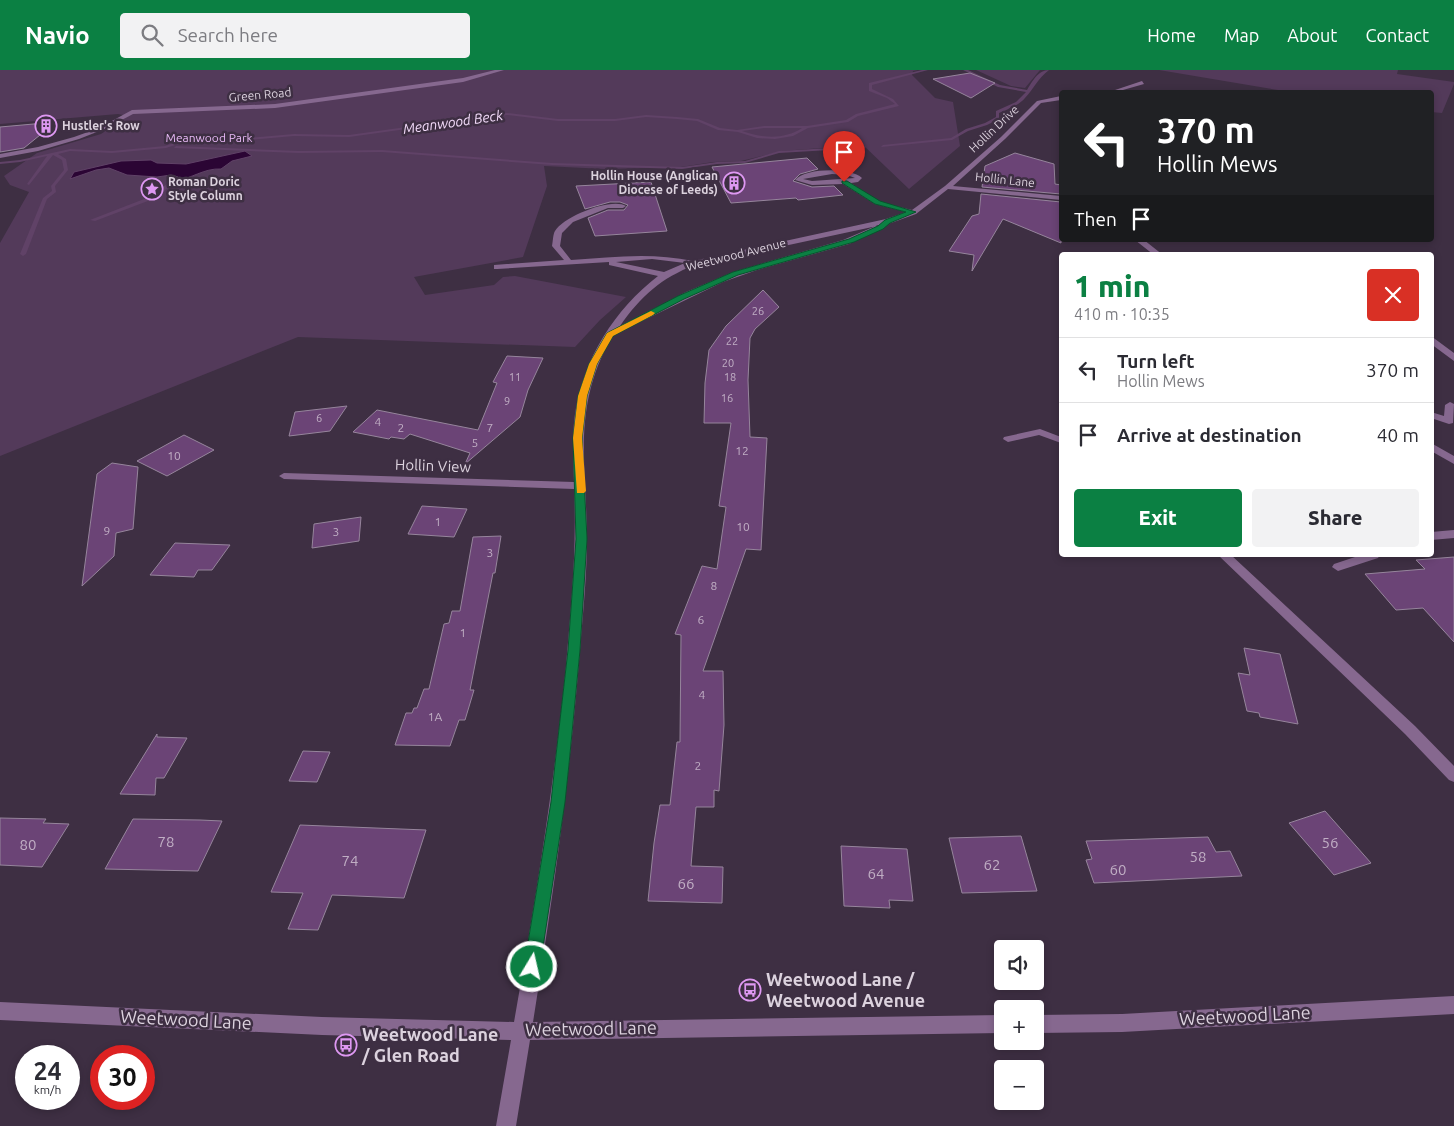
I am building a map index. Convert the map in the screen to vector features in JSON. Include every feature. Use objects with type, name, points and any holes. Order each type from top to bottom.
[{"type":"street","name":"Green Road","points":[[0,156],[26,153],[93,132],[106,127],[120,116],[132,112],[275,106],[463,80],[501,70]]},
{"type":"street","points":[[1119,90],[1142,83]]},
{"type":"street","name":"Hollin Drive","points":[[947,187],[1003,138],[1039,102],[1059,98]]},
{"type":"street","points":[[844,182],[856,181],[859,178],[852,173],[844,172],[802,176],[798,180],[812,183],[844,182],[877,202],[913,212]]},
{"type":"street","name":"Hollin Lane","points":[[947,187],[1059,198]]},
{"type":"street","name":"Weetwood Avenue","points":[[506,1126],[558,802],[574,650],[581,539],[578,438],[582,396],[593,364],[610,334],[635,299],[665,275],[692,263],[888,221],[913,212],[947,187]]},
{"type":"street","points":[[568,262],[556,246],[558,232],[562,226],[570,220],[607,206],[623,206]]},
{"type":"street","name":"Weetwood Avenue","points":[[610,334],[681,297],[735,274],[852,241],[880,228],[888,221]]},
{"type":"street","points":[[1142,242],[1155,252]]},
{"type":"street","points":[[497,267],[652,257],[670,258],[692,263]]},
{"type":"street","points":[[595,260],[665,275]]},
{"type":"street","points":[[1434,341],[1454,358]]},
{"type":"street","points":[[1434,416],[1449,421],[1450,405]]},
{"type":"street","points":[[1008,439],[1040,432],[1059,439]]},
{"type":"street","points":[[1434,448],[1454,461]]},
{"type":"street","name":"Hollin View","points":[[284,476],[580,486]]},
{"type":"street","points":[[1434,536],[1454,534]]},
{"type":"street","points":[[1226,557],[1410,730],[1454,776]]},
{"type":"street","points":[[1338,567],[1368,557]]},
{"type":"street","name":"Weetwood Lane","points":[[1044,1024],[1122,1023],[1454,1005]]},
{"type":"street","name":"Weetwood Lane","points":[[0,1010],[322,1026],[522,1031],[994,1024]]},
{"type":"green space","name":"Meanwood Park","points":[[0,70],[918,70],[913,71],[912,75],[935,98],[953,102],[960,146],[909,189],[863,145],[782,151],[741,161],[713,162],[681,167],[605,169],[544,166],[547,186],[523,257],[414,277],[425,295],[494,285],[503,277],[515,276],[626,297],[600,320],[575,347],[298,337],[0,456],[0,243],[29,192],[10,185],[4,176],[37,153],[101,134],[128,116],[118,114],[0,124]]},
{"type":"green space","points":[[976,70],[1040,70],[1025,88],[1011,86]]},
{"type":"green space","points":[[1159,70],[1398,70],[1397,74],[1454,82],[1442,113],[1434,112],[1434,90],[1278,90]]},
{"type":"shaded area","points":[[245,151],[252,156],[232,161],[221,169],[209,170],[175,181],[178,177],[171,175],[157,177],[127,175],[109,168],[96,170],[70,179],[74,172],[121,161],[151,160],[157,163],[186,164]]},
{"type":"building","points":[[970,73],[995,83],[971,98],[933,79]]},
{"type":"building","points":[[56,122],[24,148],[0,152],[0,127]]},
{"type":"building","points":[[1015,153],[1054,164],[1055,184],[1059,185],[1059,194],[982,187],[985,166]]},
{"type":"building","points":[[807,158],[818,169],[800,174],[793,181],[812,187],[834,186],[843,195],[798,200],[796,198],[731,203],[712,167]]},
{"type":"building","points":[[651,182],[667,231],[595,236],[588,218],[608,210],[624,210],[628,205],[620,202],[610,202],[585,209],[576,186]]},
{"type":"building","points":[[981,194],[1059,202],[1059,242],[1061,243],[1003,219],[972,271],[974,255],[949,251],[972,216],[979,214]]},
{"type":"building","points":[[763,290],[779,307],[755,329],[750,338],[748,380],[750,437],[767,438],[761,550],[746,549],[703,671],[723,671],[724,725],[719,791],[714,790],[714,807],[696,807],[691,866],[723,867],[722,903],[648,901],[660,805],[670,805],[677,742],[680,742],[681,635],[675,634],[702,566],[717,569],[726,507],[719,506],[731,423],[704,423],[705,383],[709,350],[726,326]]},
{"type":"building","points":[[507,356],[543,358],[528,390],[520,417],[465,464],[470,453],[410,434],[404,439],[391,437],[389,439],[353,432],[377,410],[478,430],[497,383],[493,382]]},
{"type":"building","points":[[347,406],[330,431],[289,436],[295,412]]},
{"type":"building","points":[[184,435],[214,450],[167,476],[137,461]]},
{"type":"building","points":[[112,463],[138,467],[133,529],[116,533],[114,556],[82,586],[97,474]]},
{"type":"building","points":[[422,506],[467,509],[454,537],[408,534]]},
{"type":"building","points":[[361,517],[359,541],[312,548],[314,524]]},
{"type":"building","points":[[501,536],[470,690],[474,690],[465,720],[459,720],[450,746],[395,745],[406,713],[412,713],[414,708],[417,708],[424,689],[429,689],[444,624],[449,623],[452,611],[460,611],[473,537]]},
{"type":"building","points":[[175,543],[230,545],[212,570],[198,570],[194,577],[150,575]]},
{"type":"building","points":[[1454,557],[1454,642],[1423,608],[1396,610],[1365,574],[1425,569],[1416,560]]},
{"type":"building","points":[[1244,648],[1280,654],[1298,724],[1260,717],[1259,713],[1247,711],[1238,673],[1250,675]]},
{"type":"building","points":[[157,734],[157,737],[187,738],[164,778],[156,778],[155,795],[120,794]]},
{"type":"building","points":[[303,751],[330,752],[317,782],[289,781]]},
{"type":"building","points":[[1325,811],[1371,863],[1334,875],[1289,823]]},
{"type":"building","points":[[0,818],[46,819],[43,823],[69,824],[42,867],[0,865]]},
{"type":"building","points":[[133,819],[222,821],[198,871],[105,869]]},
{"type":"building","points":[[300,825],[426,830],[404,898],[332,895],[318,930],[288,929],[303,893],[271,892]]},
{"type":"building","points":[[1021,836],[1037,891],[962,893],[949,838]]},
{"type":"building","points":[[1208,837],[1216,852],[1230,851],[1242,876],[1094,883],[1086,860],[1092,859],[1086,841]]},
{"type":"building","points":[[841,846],[907,849],[913,901],[889,900],[890,908],[844,906]]},
{"type":"waterway","name":"Meanwood Beck","points":[[807,127],[847,121],[857,115],[898,105],[870,90],[870,84],[926,70]]},
{"type":"waterway","points":[[965,70],[999,86],[1027,91]]},
{"type":"waterway","points":[[883,146],[952,139],[967,130],[986,124],[998,118],[997,112],[1020,100],[1039,76],[1047,70]]},
{"type":"waterway","name":"Meanwood Beck","points":[[53,154],[70,150],[112,152],[166,147],[190,139],[236,140],[294,135],[349,136],[507,114],[558,120],[615,120],[646,116],[677,118],[698,120],[719,129],[737,131],[764,127],[807,127]]},
{"type":"waterway","points":[[740,132],[757,137],[775,138],[792,135],[807,127]]},
{"type":"waterway","points":[[176,147],[299,152],[382,151],[552,164],[682,168],[717,163],[745,162],[779,152],[864,147]]},
{"type":"waterway","name":"Meanwood Beck","points":[[0,163],[51,154]]},
{"type":"waterway","points":[[29,184],[51,154]]},
{"type":"waterway","points":[[23,254],[45,198],[54,191],[53,186],[66,170],[64,159],[53,154]]},
{"type":"waterway","points":[[93,220],[159,195],[163,189],[175,181]]},
{"type":"slow traffic","points":[[581,491],[578,438],[582,396],[593,364],[610,334],[651,313]]},
{"type":"place","name":"Hustler's Row","points":[[46,126]]},
{"type":"place","name":"Hollin House (Anglican Diocese of Leeds)","points":[[734,183]]},
{"type":"place","name":"Roman Doric Style Column","points":[[152,189]]},
{"type":"place","name":"Weetwood Lane / Weetwood Avenue","points":[[750,990]]},
{"type":"place","name":"Weetwood Lane / Glen Road","points":[[346,1045]]},
{"type":"route","points":[[532,967],[558,802],[574,650],[581,539],[578,438],[582,396],[593,364],[610,334],[681,297],[735,274],[852,241],[880,228],[888,221],[913,212],[877,202],[844,182]]}]
